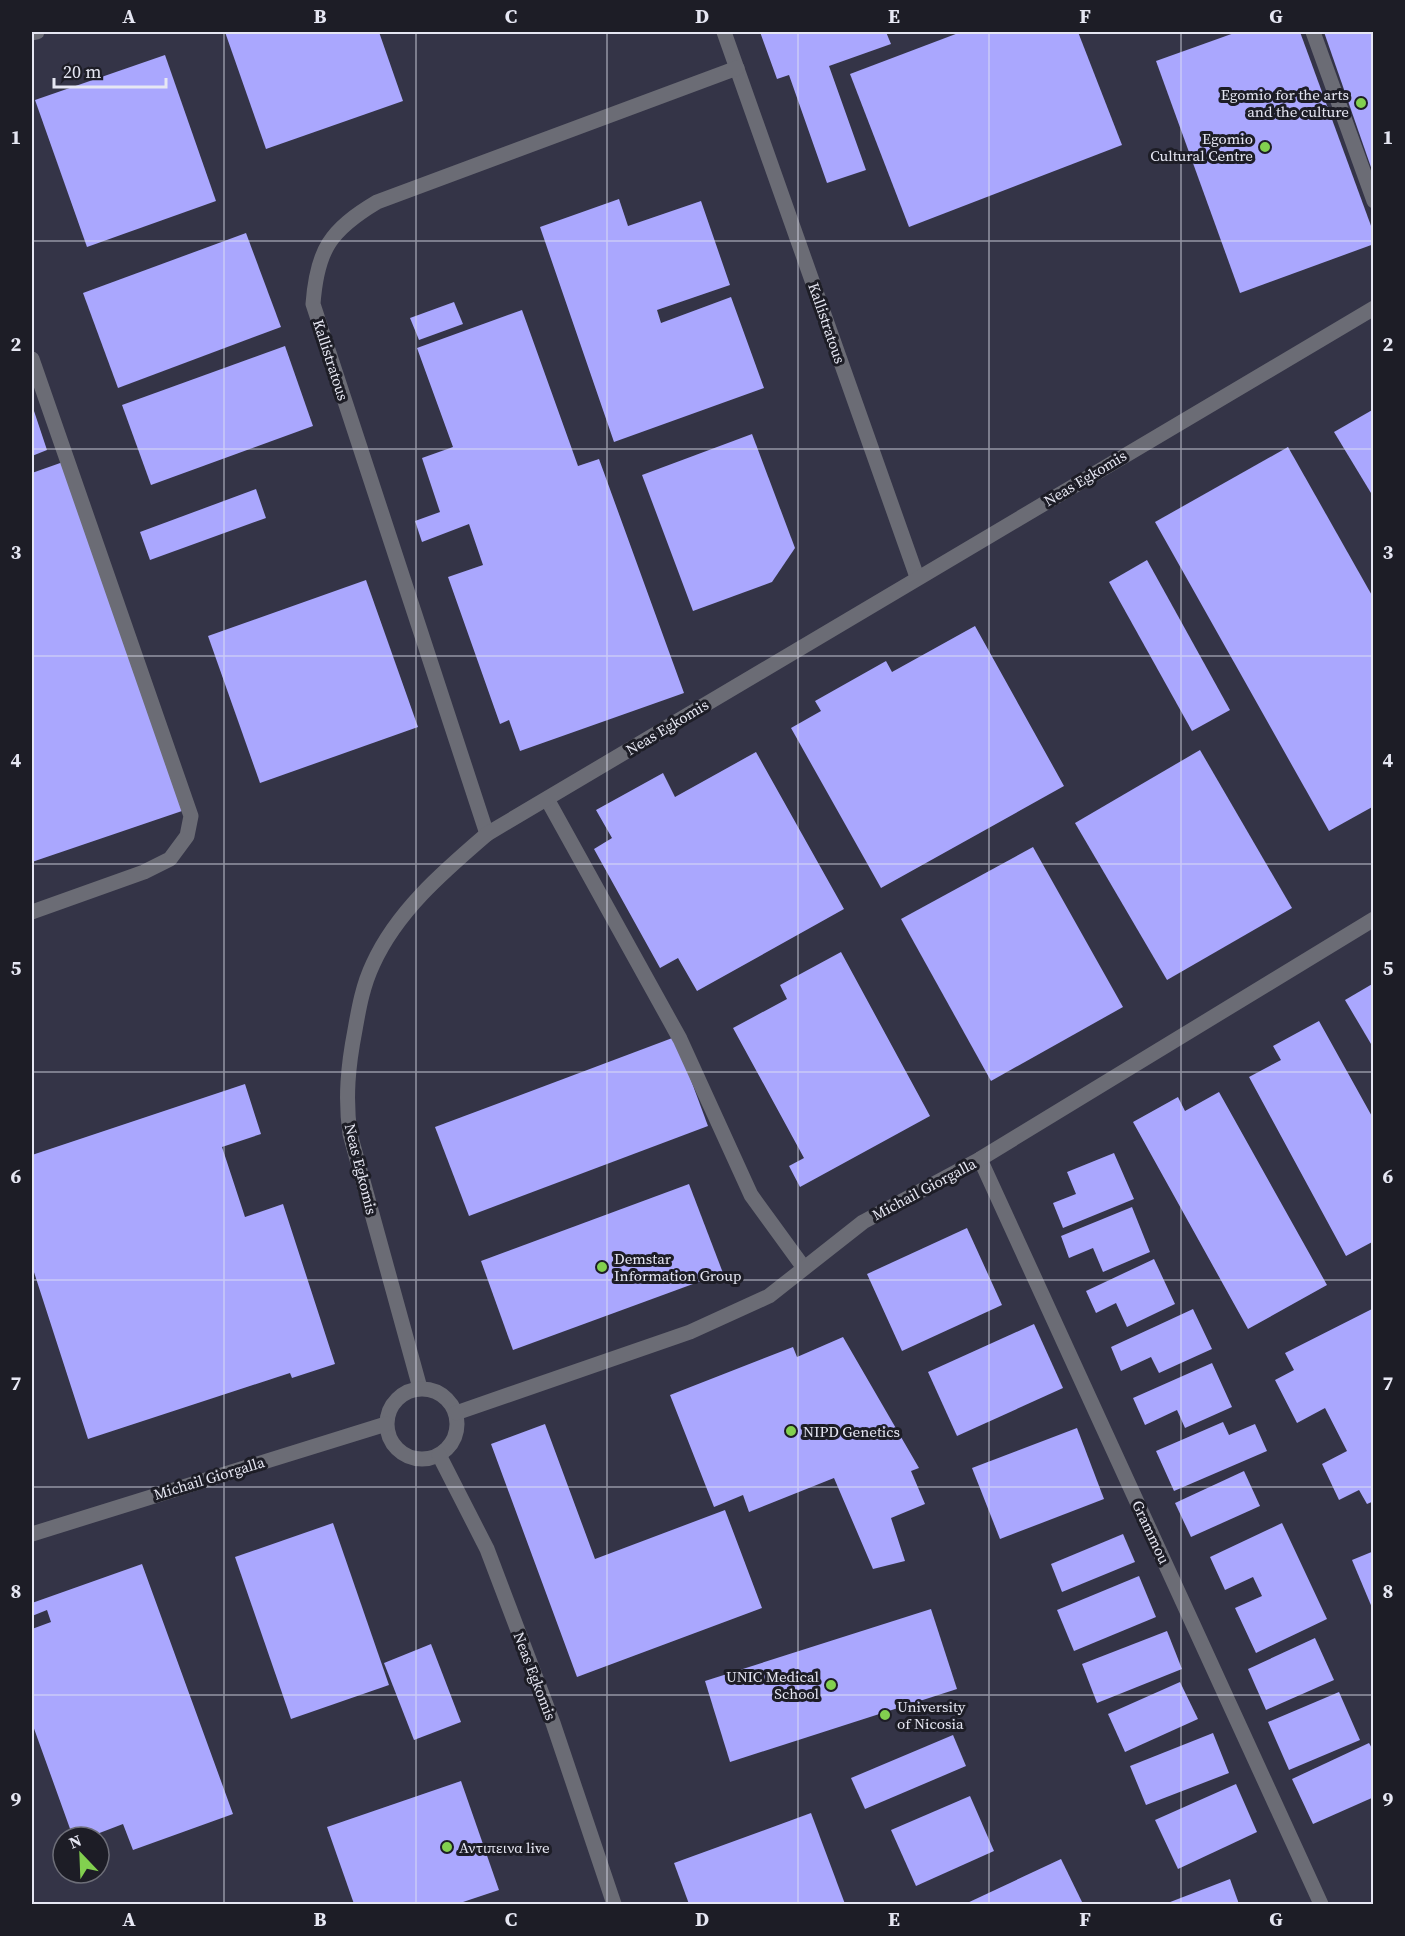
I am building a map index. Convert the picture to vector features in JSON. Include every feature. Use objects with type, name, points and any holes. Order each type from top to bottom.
[{"type":"street","points":[[32,33],[37,32]]},
{"type":"street","name":"Kallistratous","points":[[724,32],[917,577]]},
{"type":"street","points":[[1313,32],[1374,201]]},
{"type":"street","name":"Kallistratous","points":[[487,834],[313,304],[315,273],[328,242],[350,218],[377,202],[737,68]]},
{"type":"street","name":"Neas Egkomis","points":[[420,1388],[350,1134],[346,1103],[347,1069],[363,991],[374,962],[417,898],[487,834],[1374,308]]},
{"type":"street","points":[[32,359],[191,816],[187,836],[170,859],[144,872],[32,912]]},
{"type":"street","points":[[547,799],[680,1039],[751,1195],[804,1268]]},
{"type":"street","name":"Michail Giorgalla","points":[[456,1413],[690,1332],[769,1296],[863,1222],[980,1159],[1374,919]]},
{"type":"street","name":"Grammou","points":[[980,1159],[1322,1905]]},
{"type":"street","points":[[420,1388],[439,1393],[449,1401],[456,1413],[457,1430],[454,1441],[440,1455],[419,1459],[403,1454],[389,1439],[386,1424],[390,1408],[397,1399],[406,1392],[420,1388]]},
{"type":"street","name":"Michail Giorgalla","points":[[32,1534],[386,1424]]},
{"type":"street","name":"Neas Egkomis","points":[[440,1455],[487,1549],[553,1723],[614,1905]]},
{"type":"building","points":[[225,32],[379,32],[403,101],[266,149]]},
{"type":"building","points":[[760,32],[886,32],[891,44],[829,66],[866,170],[827,183],[789,75],[777,79]]},
{"type":"building","points":[[961,32],[1078,32],[1122,145],[909,227],[850,74]]},
{"type":"building","name":"Egomio Cultural Centre","points":[[1237,32],[1300,32],[1374,234],[1374,244],[1240,293],[1156,61]]},
{"type":"building","name":"Egomio for the arts and the culture","points":[[1324,32],[1374,32],[1374,173],[1373,173]]},
{"type":"building","points":[[165,55],[216,201],[87,247],[35,100]]},
{"type":"building","points":[[619,199],[628,226],[701,201],[730,285],[657,310],[661,323],[731,297],[764,388],[614,442],[540,227]]},
{"type":"building","points":[[246,233],[281,327],[118,388],[83,293]]},
{"type":"building","points":[[454,302],[463,324],[419,340],[410,318]]},
{"type":"building","points":[[522,310],[578,466],[599,459],[684,693],[520,751],[509,720],[500,724],[448,577],[483,565],[469,524],[422,542],[415,521],[440,512],[422,458],[453,447],[417,348]]},
{"type":"building","points":[[285,346],[313,426],[151,485],[122,405]]},
{"type":"building","points":[[32,405],[47,450],[32,456]]},
{"type":"building","points":[[1374,409],[1374,498],[1334,432]]},
{"type":"building","points":[[752,434],[795,548],[772,582],[693,611],[642,475]]},
{"type":"building","points":[[1288,447],[1374,599],[1374,806],[1329,831],[1155,522]]},
{"type":"building","points":[[63,462],[182,811],[32,862],[32,473]]},
{"type":"building","points":[[256,489],[266,518],[150,560],[140,532]]},
{"type":"building","points":[[1147,560],[1230,710],[1192,731],[1109,582]]},
{"type":"building","points":[[366,580],[418,727],[260,783],[208,636]]},
{"type":"building","points":[[975,626],[1064,786],[881,888],[791,728],[821,711],[815,701],[886,661],[892,672]]},
{"type":"building","points":[[1200,750],[1292,908],[1167,980],[1075,823]]},
{"type":"building","points":[[756,752],[844,909],[697,991],[678,958],[660,968],[594,849],[612,838],[596,810],[663,773],[675,797]]},
{"type":"building","points":[[1033,847],[1123,1007],[991,1081],[901,919]]},
{"type":"building","points":[[841,952],[930,1116],[800,1187],[789,1166],[804,1158],[733,1028],[787,999],[780,985]]},
{"type":"building","points":[[1374,983],[1374,1049],[1345,1000]]},
{"type":"building","points":[[1319,1021],[1374,1120],[1374,1241],[1346,1256],[1249,1077],[1281,1060],[1273,1046]]},
{"type":"building","points":[[675,1037],[708,1126],[469,1216],[435,1127]]},
{"type":"building","points":[[245,1084],[261,1134],[222,1147],[245,1217],[283,1204],[335,1364],[292,1378],[290,1373],[88,1439],[32,1266],[32,1155]]},
{"type":"building","points":[[1219,1092],[1327,1285],[1248,1329],[1133,1122],[1178,1097],[1185,1111]]},
{"type":"building","points":[[1114,1153],[1134,1199],[1063,1228],[1053,1203],[1076,1194],[1067,1172]]},
{"type":"building","name":"Demstar Information Group","points":[[689,1184],[723,1273],[513,1350],[481,1261]]},
{"type":"building","points":[[1132,1207],[1150,1252],[1103,1272],[1093,1248],[1069,1258],[1061,1236]]},
{"type":"building","points":[[967,1228],[1002,1305],[902,1351],[867,1274]]},
{"type":"building","points":[[1154,1259],[1175,1304],[1127,1327],[1116,1303],[1096,1313],[1086,1291]]},
{"type":"building","points":[[1374,1308],[1374,1501],[1367,1504],[1359,1490],[1339,1500],[1322,1464],[1347,1451],[1325,1408],[1297,1423],[1275,1380],[1294,1370],[1285,1353]]},
{"type":"building","points":[[1193,1309],[1212,1349],[1159,1373],[1151,1357],[1121,1371],[1111,1347]]},
{"type":"building","points":[[1034,1324],[1063,1388],[957,1436],[928,1372]]},
{"type":"building","name":"NIPD Genetics","points":[[843,1337],[919,1468],[911,1471],[925,1504],[891,1518],[905,1561],[873,1569],[834,1478],[749,1512],[743,1495],[714,1507],[670,1395],[793,1347],[797,1357]]},
{"type":"building","points":[[1212,1363],[1232,1407],[1185,1428],[1177,1410],[1145,1425],[1133,1398]]},
{"type":"building","points":[[1223,1422],[1229,1435],[1255,1424],[1267,1451],[1174,1491],[1156,1451]]},
{"type":"building","points":[[545,1424],[595,1559],[725,1510],[762,1608],[577,1677],[491,1444]]},
{"type":"building","points":[[1077,1428],[1104,1499],[1000,1539],[972,1468]]},
{"type":"building","points":[[1244,1471],[1260,1506],[1191,1537],[1175,1503]]},
{"type":"building","points":[[333,1523],[389,1685],[291,1719],[235,1557]]},
{"type":"building","points":[[1282,1523],[1327,1619],[1256,1653],[1235,1608],[1262,1596],[1253,1577],[1225,1590],[1210,1557]]},
{"type":"building","points":[[1123,1534],[1135,1562],[1062,1592],[1051,1564]]},
{"type":"building","points":[[1374,1551],[1374,1610],[1373,1610],[1352,1560]]},
{"type":"building","points":[[142,1564],[233,1814],[133,1850],[123,1824],[111,1829],[111,1825],[69,1825],[32,1723],[32,1629],[51,1622],[47,1610],[32,1616],[32,1603]]},
{"type":"building","points":[[1139,1576],[1156,1617],[1074,1651],[1057,1610]]},
{"type":"building","name":"UNIC Medical School","points":[[931,1609],[957,1689],[730,1762],[705,1681]]},
{"type":"building","points":[[1167,1631],[1182,1669],[1097,1703],[1082,1664]]},
{"type":"building","points":[[1315,1638],[1334,1680],[1266,1710],[1248,1669]]},
{"type":"building","points":[[431,1644],[461,1722],[414,1740],[384,1663]]},
{"type":"building","points":[[1180,1682],[1198,1719],[1125,1752],[1108,1714]]},
{"type":"building","points":[[1339,1692],[1360,1740],[1289,1770],[1268,1722]]},
{"type":"building","points":[[1213,1733],[1229,1773],[1146,1805],[1130,1766]]},
{"type":"building","points":[[953,1735],[966,1766],[865,1809],[851,1778]]},
{"type":"building","points":[[1369,1743],[1374,1752],[1374,1797],[1313,1824],[1292,1779]]},
{"type":"building","points":[[461,1781],[499,1890],[457,1904],[354,1904],[327,1827]]},
{"type":"building","points":[[1236,1784],[1257,1832],[1178,1869],[1155,1820]]},
{"type":"building","points":[[970,1796],[994,1851],[916,1886],[891,1830]]},
{"type":"building","points":[[811,1813],[845,1904],[689,1904],[674,1863]]},
{"type":"building","points":[[1061,1859],[1083,1904],[965,1904]]},
{"type":"building","points":[[1230,1879],[1239,1904],[1165,1904]]},
{"type":"place","name":"Egomio for the arts and the culture","points":[[1361,103]]},
{"type":"place","name":"Egomio Cultural Centre","points":[[1265,147]]},
{"type":"place","name":"Demstar Information Group","points":[[602,1267]]},
{"type":"place","name":"NIPD Genetics","points":[[791,1431]]},
{"type":"place","name":"UNIC Medical School","points":[[831,1685]]},
{"type":"place","name":"University of Nicosia","points":[[885,1715]]},
{"type":"place","name":"Αντιπεινα live","points":[[447,1847]]}]
